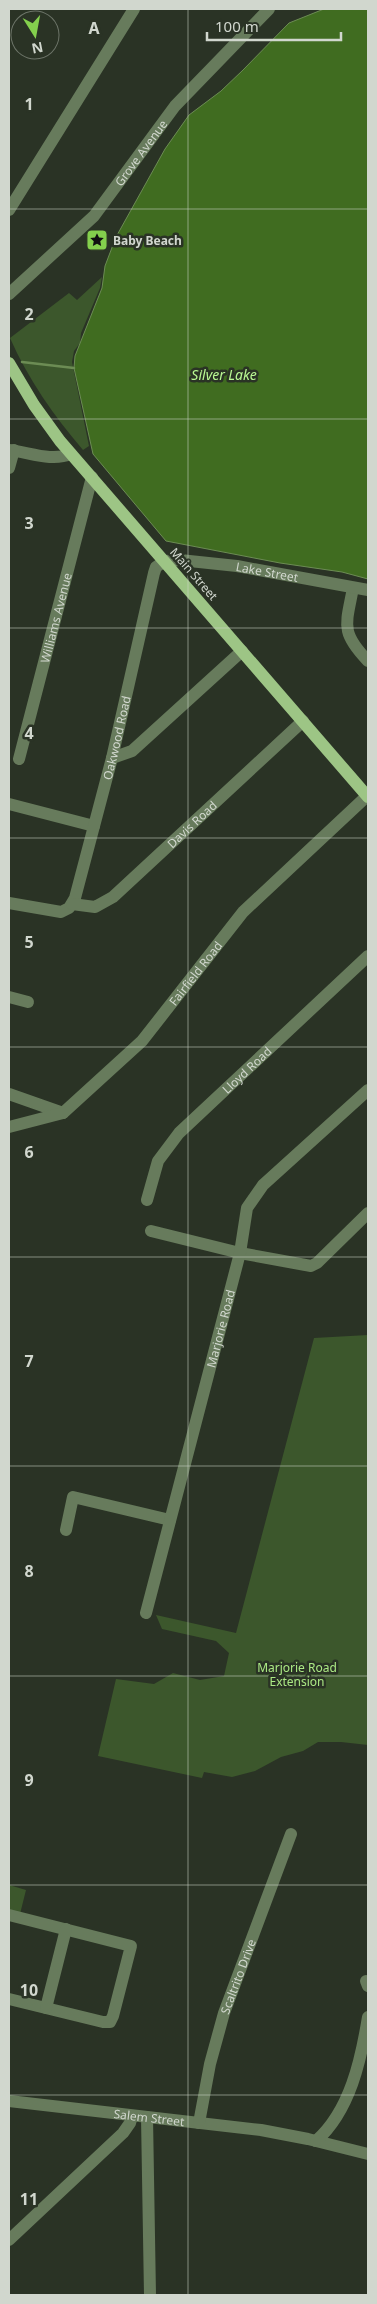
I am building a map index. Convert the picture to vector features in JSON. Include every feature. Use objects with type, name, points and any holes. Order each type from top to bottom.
[{"type":"main road","name":"Main Street","points":[[9,363],[41,415],[71,454],[368,796]]},
{"type":"street","points":[[9,210],[134,9]]},
{"type":"street","name":"Grove Avenue","points":[[9,294],[99,212],[132,162],[175,106],[268,9]]},
{"type":"street","points":[[9,468],[11,450],[53,457],[71,454]]},
{"type":"street","name":"Williams Avenue","points":[[19,759],[92,477]]},
{"type":"street","name":"Lake Street","points":[[165,561],[180,560],[237,566],[368,590]]},
{"type":"street","name":"Oakwood Road","points":[[72,904],[112,758],[154,573],[156,568],[165,561]]},
{"type":"street","points":[[353,588],[347,620],[348,636],[368,661]]},
{"type":"street","points":[[112,758],[132,751],[242,651]]},
{"type":"street","name":"Davis Road","points":[[72,904],[95,907],[114,897],[303,721]]},
{"type":"street","name":"Fairfield Road","points":[[9,1127],[63,1113],[142,1041],[243,912],[368,796]]},
{"type":"street","points":[[9,804],[94,826]]},
{"type":"street","points":[[9,903],[61,912],[72,904]]},
{"type":"street","name":"Lloyd Road","points":[[147,1200],[158,1161],[179,1133],[368,956]]},
{"type":"street","points":[[9,997],[28,1002]]},
{"type":"street","name":"Marjorie Road","points":[[146,1613],[240,1253],[247,1208],[263,1185],[368,1090]]},
{"type":"street","points":[[9,1094],[63,1113]]},
{"type":"street","points":[[151,1231],[240,1253],[311,1266],[317,1263],[368,1213]]},
{"type":"street","points":[[66,1530],[73,1497],[170,1520]]},
{"type":"street","name":"Scaltrito Drive","points":[[199,2123],[212,2056],[224,2013],[291,1834]]},
{"type":"street","points":[[9,1915],[131,1946],[110,2022],[103,2022],[9,1999]]},
{"type":"street","points":[[46,2008],[66,1929]]},
{"type":"street","points":[[316,2141],[328,2130],[346,2098],[356,2071],[368,2017]]},
{"type":"street","name":"Salem Street","points":[[9,2101],[289,2135],[368,2154]]},
{"type":"street","points":[[9,2240],[123,2133],[130,2123],[132,2116]]},
{"type":"street","points":[[147,2117],[150,2295]]},
{"type":"green space","points":[[102,277],[100,288],[81,333],[80,343],[74,351],[72,362],[89,446],[83,450],[42,397],[10,338],[69,293],[77,300]]},
{"type":"green space","name":"Marjorie Road Extension","points":[[368,1335],[368,1745],[318,1742],[303,1751],[281,1757],[255,1771],[232,1777],[204,1772],[202,1778],[98,1756],[116,1679],[154,1684],[173,1673],[200,1680],[224,1676],[229,1653],[216,1641],[162,1629],[156,1615],[236,1633],[314,1338]]},
{"type":"green space","points":[[9,1885],[26,1890],[20,1914],[9,1911]]},
{"type":"water","name":"Silver Lake","points":[[324,9],[368,9],[368,579],[342,572],[280,563],[166,541],[93,454],[74,368],[75,356],[102,288],[105,266],[116,237],[165,149],[189,115],[221,91],[289,23]]},
{"type":"waterway","points":[[22,362],[74,368]]},
{"type":"place","name":"Baby Beach","points":[[97,240]]}]
